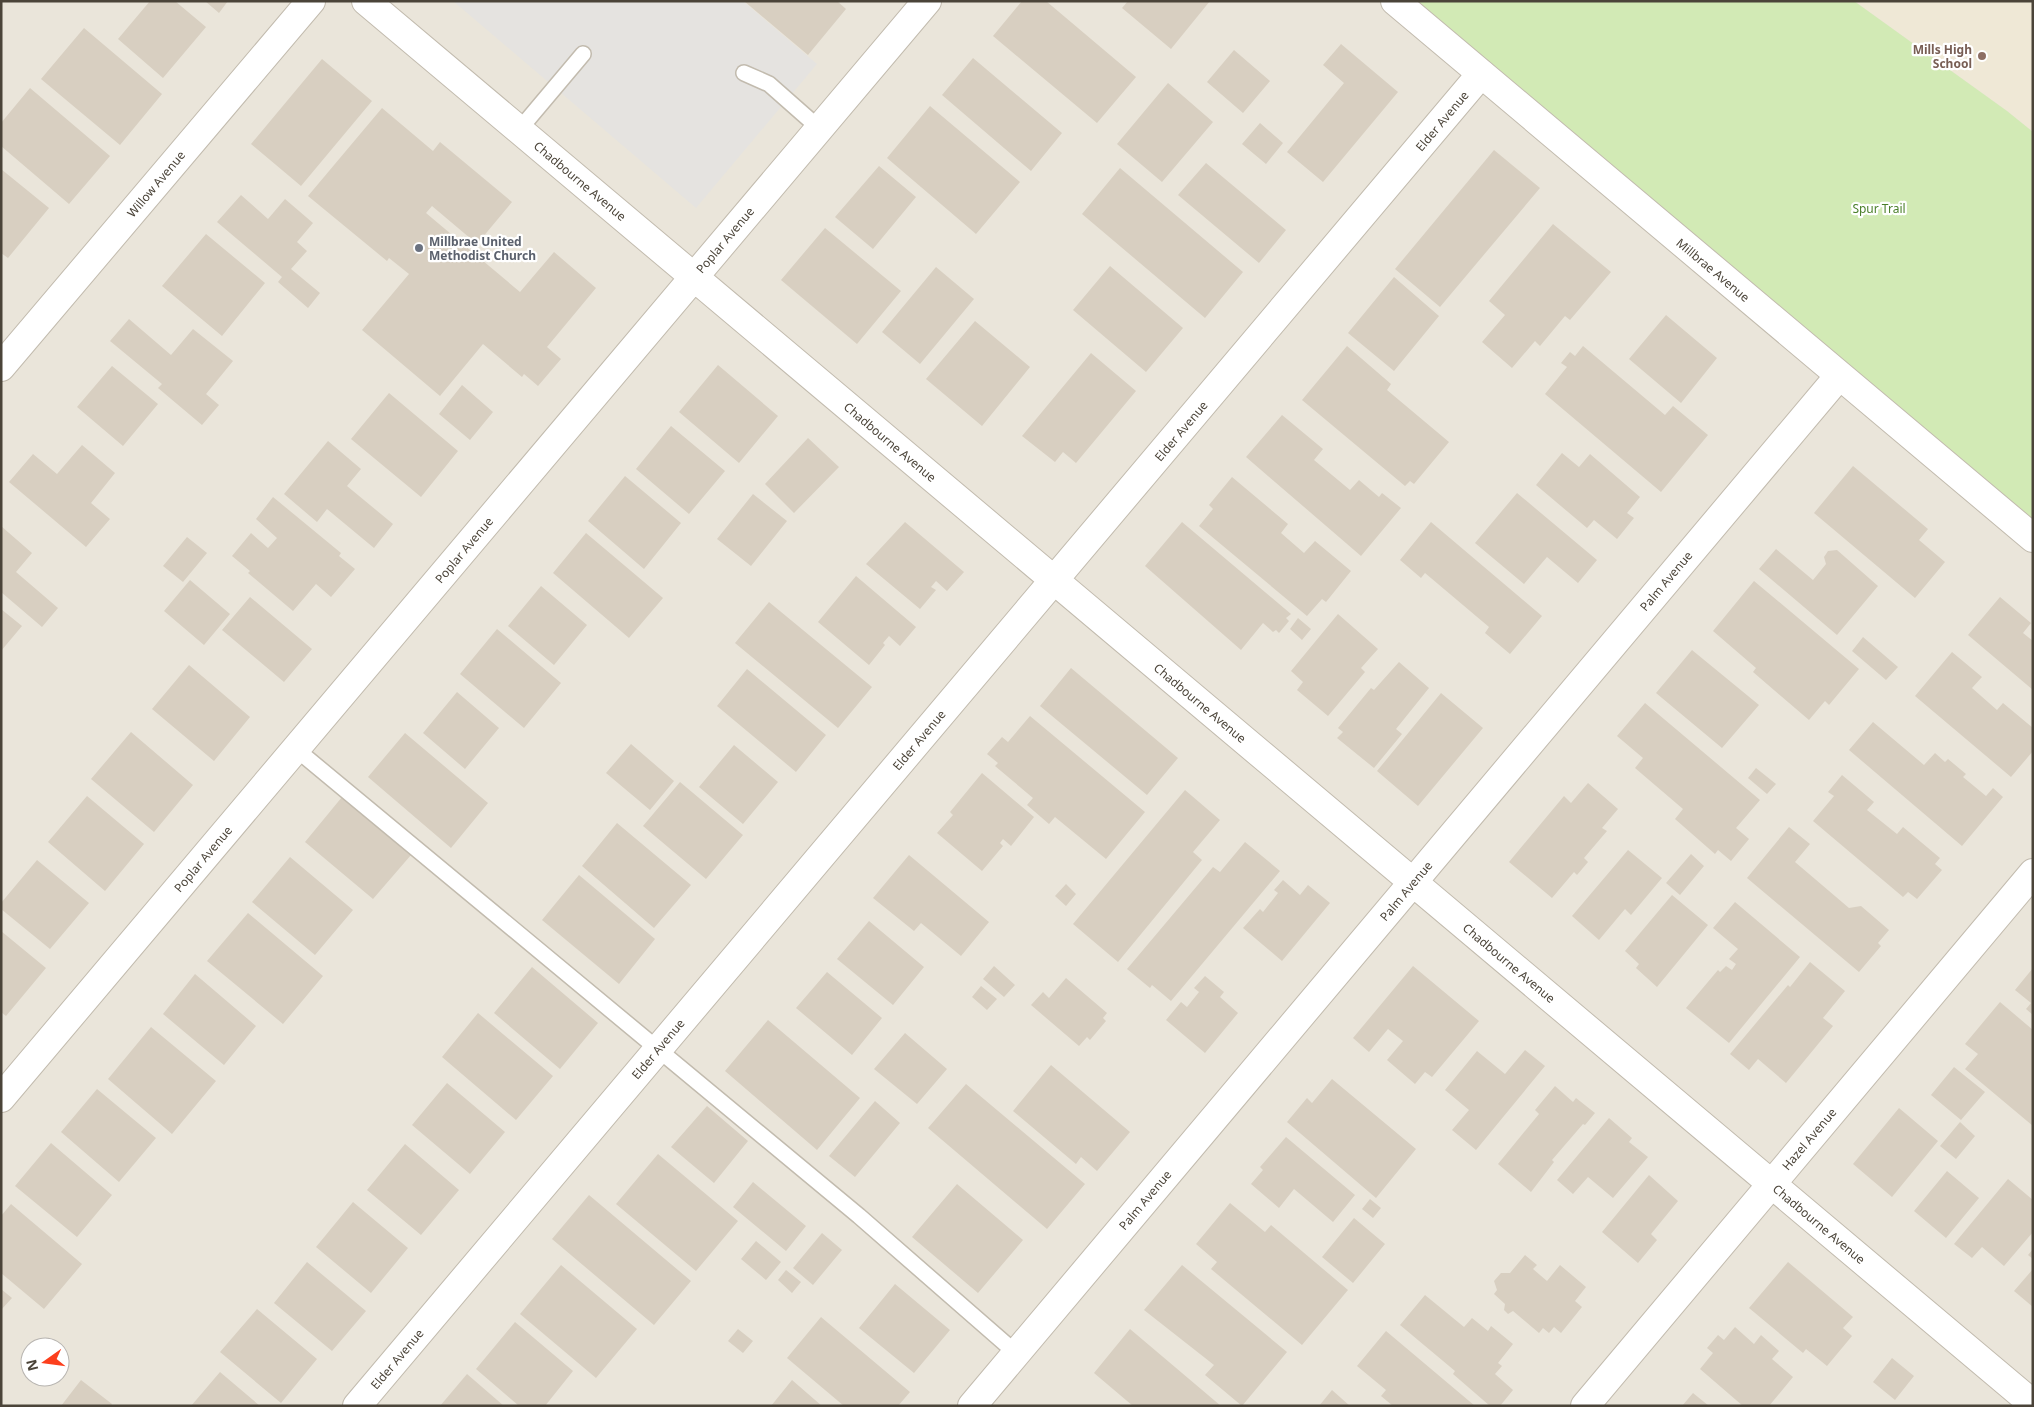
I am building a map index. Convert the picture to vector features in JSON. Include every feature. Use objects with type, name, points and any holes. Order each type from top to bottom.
[{"type":"street","name":"Willow Avenue","points":[[1,367],[311,1]]},
{"type":"street","name":"Chadbourne Avenue","points":[[366,1],[2033,1404]]},
{"type":"street","name":"Poplar Avenue","points":[[1,1098],[927,1]]},
{"type":"street","name":"Millbrae Avenue","points":[[1395,1],[2033,538]]},
{"type":"street","name":"Elder Avenue","points":[[357,1406],[1482,74]]},
{"type":"street","name":"Palm Avenue","points":[[972,1406],[1839,376]]},
{"type":"street","name":"Hazel Avenue","points":[[1585,1406],[2033,873]]},
{"type":"lane","points":[[519,130],[582,54]]},
{"type":"lane","points":[[744,73],[769,84],[820,129]]},
{"type":"lane","points":[[296,749],[657,1051],[859,1216],[1016,1353]]},
{"type":"shaded area","points":[[1,1],[2033,1],[2033,1406],[1,1406]]},
{"type":"shaded area","points":[[453,1],[743,1],[817,64],[696,208]]},
{"type":"shaded area","name":"Mills High School","points":[[1854,1],[2033,1],[2033,132],[2007,111]]},
{"type":"green space","name":"Spur Trail","points":[[1394,1],[1854,1],[2007,111],[2033,132],[2033,539]]},
{"type":"building","points":[[150,1],[175,1],[206,27],[163,78],[118,39]]},
{"type":"building","points":[[205,1],[228,1],[219,13]]},
{"type":"building","points":[[744,1],[837,1],[846,9],[808,55]]},
{"type":"building","points":[[1022,1],[1046,1],[1136,77],[1097,123],[993,36]]},
{"type":"building","points":[[1128,1],[1210,1],[1171,49],[1122,8]]},
{"type":"building","points":[[84,28],[162,94],[120,145],[41,79]]},
{"type":"building","points":[[1341,44],[1398,92],[1323,182],[1287,152],[1344,83],[1323,65]]},
{"type":"building","points":[[1234,50],[1270,81],[1243,113],[1207,82]]},
{"type":"building","points":[[973,58],[1062,133],[1031,171],[942,95]]},
{"type":"building","points":[[322,59],[372,101],[301,186],[251,144]]},
{"type":"building","points":[[1168,83],[1213,122],[1162,182],[1117,144]]},
{"type":"building","points":[[30,88],[110,156],[69,204],[1,146],[1,123]]},
{"type":"building","points":[[930,106],[1020,182],[976,234],[887,158]]},
{"type":"building","name":"Millbrae United Methodist Church","points":[[382,108],[433,151],[440,142],[512,202],[477,244],[432,206],[426,213],[520,292],[554,252],[596,288],[547,347],[561,359],[538,386],[524,374],[522,377],[483,344],[440,396],[362,330],[409,274],[389,258],[387,261],[308,196]]},
{"type":"building","points":[[1260,123],[1283,143],[1266,164],[1242,144]]},
{"type":"building","points":[[1494,150],[1540,188],[1440,307],[1395,269]]},
{"type":"building","points":[[1206,163],[1286,230],[1259,263],[1178,195]]},
{"type":"building","points":[[879,166],[916,197],[873,249],[835,217]]},
{"type":"building","points":[[1120,168],[1243,272],[1205,318],[1082,214]]},
{"type":"building","points":[[1,169],[49,208],[8,258],[1,253]]},
{"type":"building","points":[[241,195],[268,219],[285,199],[313,223],[297,242],[307,251],[291,269],[320,293],[308,308],[278,282],[282,277],[217,222]]},
{"type":"building","points":[[1553,224],[1611,272],[1570,320],[1565,316],[1540,346],[1535,341],[1512,368],[1482,342],[1505,315],[1489,301]]},
{"type":"building","points":[[825,228],[901,291],[857,344],[781,280]]},
{"type":"building","points":[[206,234],[265,283],[222,336],[162,286]]},
{"type":"building","points":[[1110,266],[1183,328],[1146,372],[1073,310]]},
{"type":"building","points":[[936,267],[974,299],[920,364],[882,332]]},
{"type":"building","points":[[1394,277],[1439,316],[1394,371],[1348,333]]},
{"type":"building","points":[[1666,315],[1717,358],[1681,403],[1629,359]]},
{"type":"building","points":[[129,319],[171,355],[193,329],[233,361],[206,394],[219,405],[202,425],[158,388],[162,384],[110,341]]},
{"type":"building","points":[[975,321],[1030,367],[982,426],[926,379]]},
{"type":"building","points":[[1347,346],[1391,384],[1387,390],[1449,442],[1414,484],[1410,481],[1405,486],[1302,400]]},
{"type":"building","points":[[1583,346],[1665,415],[1673,406],[1708,435],[1661,492],[1545,394],[1567,367],[1561,363],[1570,352],[1575,356]]},
{"type":"building","points":[[1091,353],[1136,391],[1076,463],[1063,452],[1055,462],[1022,436]]},
{"type":"building","points":[[718,365],[778,416],[739,463],[679,412]]},
{"type":"building","points":[[112,366],[158,404],[123,446],[77,407]]},
{"type":"building","points":[[462,385],[493,412],[470,440],[439,414]]},
{"type":"building","points":[[389,393],[458,451],[421,497],[351,439]]},
{"type":"building","points":[[1282,415],[1323,449],[1314,460],[1350,490],[1359,480],[1379,497],[1382,493],[1401,508],[1361,556],[1246,457]]},
{"type":"building","points":[[671,426],[725,471],[689,514],[636,469]]},
{"type":"building","points":[[808,438],[839,467],[794,513],[765,484]]},
{"type":"building","points":[[328,441],[361,469],[347,486],[393,524],[374,548],[327,509],[317,522],[284,494]]},
{"type":"building","points":[[82,445],[115,473],[91,503],[110,519],[86,547],[9,482],[33,454],[57,474]]},
{"type":"building","points":[[1562,453],[1579,467],[1590,454],[1640,497],[1627,513],[1634,518],[1617,539],[1594,520],[1587,528],[1536,485]]},
{"type":"building","points":[[1853,466],[1928,529],[1919,540],[1945,562],[1915,598],[1814,513]]},
{"type":"building","points":[[625,476],[681,523],[644,569],[588,521]]},
{"type":"building","points":[[1232,477],[1288,524],[1281,533],[1304,553],[1315,541],[1351,571],[1326,602],[1322,599],[1307,616],[1199,526],[1213,509],[1209,505]]},
{"type":"building","points":[[1517,493],[1597,560],[1578,583],[1547,557],[1524,584],[1475,543]]},
{"type":"building","points":[[753,494],[787,521],[751,566],[717,539]]},
{"type":"building","points":[[273,497],[341,553],[339,556],[355,569],[331,597],[316,584],[293,611],[248,573],[250,571],[232,556],[251,533],[268,548],[277,538],[256,519]]},
{"type":"building","points":[[905,522],[964,572],[947,591],[936,581],[931,587],[936,590],[920,609],[866,564]]},
{"type":"building","points":[[1182,522],[1291,614],[1286,618],[1289,621],[1279,633],[1276,630],[1273,632],[1263,623],[1241,650],[1145,566]]},
{"type":"building","points":[[1431,522],[1542,616],[1510,654],[1485,633],[1489,627],[1425,573],[1421,578],[1400,560]]},
{"type":"building","points":[[1,526],[32,553],[16,572],[58,608],[42,627],[1,592]]},
{"type":"building","points":[[586,533],[663,598],[629,638],[553,573]]},
{"type":"building","points":[[187,537],[207,553],[183,582],[163,566]]},
{"type":"building","points":[[1776,549],[1813,580],[1826,564],[1824,557],[1828,551],[1837,550],[1878,586],[1837,635],[1759,569]]},
{"type":"building","points":[[856,576],[916,627],[900,646],[889,636],[883,643],[885,645],[869,665],[818,622]]},
{"type":"building","points":[[190,580],[230,614],[204,645],[164,611]]},
{"type":"building","points":[[1754,581],[1859,669],[1829,705],[1825,701],[1809,720],[1753,672],[1756,668],[1713,631]]},
{"type":"building","points":[[541,586],[587,625],[554,665],[508,626]]},
{"type":"building","points":[[250,597],[312,649],[284,682],[222,630]]},
{"type":"building","points":[[2000,597],[2031,623],[2023,633],[2033,641],[2033,690],[1968,635]]},
{"type":"building","points":[[769,602],[872,687],[838,728],[735,643]]},
{"type":"building","points":[[1,609],[22,626],[1,651]]},
{"type":"building","points":[[1338,614],[1378,649],[1361,668],[1365,672],[1328,716],[1297,690],[1303,682],[1291,671]]},
{"type":"building","points":[[1298,618],[1311,629],[1302,640],[1290,629]]},
{"type":"building","points":[[497,629],[561,683],[524,728],[460,674]]},
{"type":"building","points":[[1863,637],[1898,667],[1886,680],[1852,651]]},
{"type":"building","points":[[1692,650],[1759,705],[1722,748],[1656,693]]},
{"type":"building","points":[[1952,652],[1982,677],[1972,688],[1997,710],[2003,703],[2033,728],[2033,751],[2011,777],[1915,696]]},
{"type":"building","points":[[1399,662],[1429,688],[1396,729],[1402,734],[1374,768],[1337,738],[1343,732],[1338,728],[1371,688],[1374,690]]},
{"type":"building","points":[[189,665],[250,717],[214,761],[152,709]]},
{"type":"building","points":[[1071,668],[1178,758],[1147,795],[1040,706]]},
{"type":"building","points":[[747,669],[826,735],[796,772],[717,706]]},
{"type":"building","points":[[457,692],[499,728],[465,769],[423,733]]},
{"type":"building","points":[[1441,693],[1483,728],[1418,806],[1377,771]]},
{"type":"building","points":[[1645,703],[1760,800],[1736,828],[1749,839],[1731,861],[1718,850],[1715,854],[1675,819],[1683,809],[1635,768],[1643,758],[1617,736]]},
{"type":"building","points":[[1030,716],[1145,812],[1106,859],[1055,817],[1049,824],[1027,805],[1033,798],[995,766],[998,763],[987,754],[1002,737],[1008,742]]},
{"type":"building","points":[[1873,722],[1924,765],[1935,753],[1945,762],[1948,759],[1966,774],[1963,777],[1986,796],[1993,788],[2003,797],[1962,846],[1849,750]]},
{"type":"building","points":[[131,732],[193,785],[154,832],[91,779]]},
{"type":"building","points":[[405,733],[488,803],[451,848],[368,777]]},
{"type":"building","points":[[631,744],[674,781],[650,810],[606,773]]},
{"type":"building","points":[[734,745],[778,782],[743,824],[699,787]]},
{"type":"building","points":[[1756,768],[1776,784],[1767,794],[1748,778]]},
{"type":"building","points":[[982,773],[1034,817],[1011,846],[1003,839],[1000,843],[1003,846],[982,871],[937,833],[953,815],[950,812]]},
{"type":"building","points":[[1842,775],[1874,802],[1867,810],[1897,834],[1903,827],[1940,858],[1935,864],[1942,870],[1917,899],[1908,892],[1903,897],[1813,821],[1834,796],[1828,792]]},
{"type":"building","points":[[680,782],[743,835],[706,879],[643,826]]},
{"type":"building","points":[[1588,783],[1618,809],[1602,828],[1607,831],[1584,858],[1588,862],[1577,875],[1574,872],[1552,898],[1509,862],[1564,796],[1571,803]]},
{"type":"building","points":[[1185,790],[1220,820],[1193,852],[1202,860],[1118,962],[1073,924]]},
{"type":"building","points":[[87,796],[144,844],[105,891],[48,842]]},
{"type":"building","points":[[342,797],[411,855],[373,899],[305,842]]},
{"type":"building","points":[[617,823],[691,885],[654,928],[582,866]]},
{"type":"building","points":[[1789,827],[1810,844],[1795,862],[1849,908],[1861,906],[1889,930],[1878,943],[1881,946],[1859,972],[1747,878]]},
{"type":"building","points":[[1245,842],[1280,871],[1171,1001],[1152,985],[1150,988],[1127,969],[1213,867],[1220,872]]},
{"type":"building","points":[[1628,850],[1662,878],[1631,915],[1625,909],[1599,940],[1572,916]]},
{"type":"building","points":[[1691,854],[1704,866],[1680,895],[1666,883]]},
{"type":"building","points":[[909,855],[989,922],[961,956],[921,923],[914,931],[873,898]]},
{"type":"building","points":[[290,857],[353,910],[315,955],[252,902]]},
{"type":"building","points":[[37,860],[89,903],[50,949],[1,909],[1,903]]},
{"type":"building","points":[[579,875],[655,939],[619,984],[542,920]]},
{"type":"building","points":[[1283,880],[1300,895],[1308,885],[1330,903],[1282,961],[1243,928],[1260,909],[1263,912],[1278,893],[1274,890]]},
{"type":"building","points":[[1066,884],[1076,894],[1066,906],[1055,896]]},
{"type":"building","points":[[1672,895],[1708,925],[1657,987],[1636,968],[1639,964],[1625,951]]},
{"type":"building","points":[[1735,902],[1800,957],[1729,1043],[1686,1008],[1718,970],[1720,972],[1726,966],[1732,970],[1736,964],[1729,959],[1738,949],[1713,928]]},
{"type":"building","points":[[248,913],[323,976],[283,1024],[207,961]]},
{"type":"building","points":[[869,921],[924,967],[893,1005],[837,959]]},
{"type":"building","points":[[1,931],[46,968],[6,1016],[1,1012]]},
{"type":"building","points":[[1810,962],[1845,991],[1823,1018],[1833,1026],[1786,1083],[1758,1059],[1749,1070],[1730,1054],[1788,985],[1790,987]]},
{"type":"building","points":[[994,966],[1015,985],[1004,997],[983,979]]},
{"type":"building","points":[[1413,966],[1479,1021],[1432,1077],[1425,1072],[1415,1084],[1387,1060],[1403,1041],[1388,1029],[1369,1052],[1353,1038]]},
{"type":"building","points":[[532,967],[598,1023],[560,1069],[494,1013]]},
{"type":"building","points":[[2033,968],[2033,1015],[2026,1009],[2031,1003],[2015,990]]},
{"type":"building","points":[[827,972],[882,1018],[852,1055],[796,1008]]},
{"type":"building","points":[[195,974],[256,1026],[224,1065],[163,1014]]},
{"type":"building","points":[[1205,976],[1224,992],[1220,997],[1238,1013],[1205,1053],[1166,1020],[1181,1002],[1187,1007],[1199,992],[1194,988]]},
{"type":"building","points":[[1066,978],[1107,1013],[1103,1018],[1106,1021],[1090,1040],[1087,1037],[1079,1046],[1031,1005],[1043,992],[1049,998]]},
{"type":"building","points":[[981,986],[997,999],[987,1010],[972,997]]},
{"type":"building","points":[[2000,1002],[2033,1030],[2033,1126],[1965,1069],[1978,1054],[1965,1044]]},
{"type":"building","points":[[478,1013],[553,1076],[516,1120],[442,1057]]},
{"type":"building","points":[[768,1020],[860,1098],[817,1150],[725,1071]]},
{"type":"building","points":[[151,1027],[216,1081],[172,1134],[108,1079]]},
{"type":"building","points":[[905,1033],[947,1069],[917,1104],[874,1069]]},
{"type":"building","points":[[1525,1050],[1545,1066],[1476,1150],[1452,1130],[1469,1110],[1445,1090],[1477,1051],[1505,1074]]},
{"type":"building","points":[[1051,1065],[1130,1132],[1097,1171],[1081,1157],[1076,1164],[1013,1111]]},
{"type":"building","points":[[1954,1067],[1985,1092],[1961,1120],[1931,1095]]},
{"type":"building","points":[[1332,1079],[1416,1149],[1376,1198],[1287,1122],[1307,1098],[1312,1103]]},
{"type":"building","points":[[447,1083],[505,1132],[470,1174],[412,1125]]},
{"type":"building","points":[[966,1084],[1085,1184],[1047,1229],[928,1128]]},
{"type":"building","points":[[1555,1086],[1573,1102],[1576,1098],[1595,1113],[1552,1160],[1554,1162],[1531,1192],[1498,1164],[1539,1114],[1535,1110]]},
{"type":"building","points":[[97,1089],[156,1138],[119,1182],[61,1132]]},
{"type":"building","points":[[875,1101],[900,1123],[855,1177],[829,1156]]},
{"type":"building","points":[[707,1106],[748,1141],[714,1183],[671,1147]]},
{"type":"building","points":[[1899,1108],[1938,1141],[1892,1197],[1853,1164]]},
{"type":"building","points":[[1609,1118],[1632,1138],[1629,1142],[1648,1157],[1613,1198],[1588,1177],[1573,1194],[1557,1180]]},
{"type":"building","points":[[1960,1122],[1975,1136],[1956,1159],[1940,1146]]},
{"type":"building","points":[[1286,1137],[1355,1195],[1333,1222],[1294,1189],[1279,1208],[1251,1184],[1263,1170],[1260,1167]]},
{"type":"building","points":[[51,1143],[112,1195],[77,1237],[15,1186]]},
{"type":"building","points":[[405,1144],[459,1190],[421,1235],[367,1190]]},
{"type":"building","points":[[658,1154],[738,1221],[696,1271],[616,1204]]},
{"type":"building","points":[[1947,1171],[1979,1198],[1946,1238],[1914,1211]]},
{"type":"building","points":[[1649,1175],[1678,1201],[1651,1234],[1657,1240],[1638,1263],[1602,1232]]},
{"type":"building","points":[[2008,1179],[2033,1200],[2033,1232],[2004,1266],[1982,1247],[1972,1258],[1954,1244]]},
{"type":"building","points":[[753,1182],[806,1226],[786,1251],[733,1207]]},
{"type":"building","points":[[957,1184],[1023,1240],[978,1293],[912,1237]]},
{"type":"building","points":[[589,1195],[691,1281],[654,1325],[552,1239]]},
{"type":"building","points":[[1370,1199],[1381,1208],[1373,1218],[1362,1209]]},
{"type":"building","points":[[353,1202],[408,1248],[371,1293],[316,1247]]},
{"type":"building","points":[[1230,1203],[1265,1232],[1271,1225],[1348,1290],[1302,1345],[1211,1269],[1217,1262],[1196,1244]]},
{"type":"building","points":[[11,1204],[82,1264],[44,1309],[1,1273],[1,1216]]},
{"type":"building","points":[[1354,1218],[1385,1244],[1353,1283],[1322,1257]]},
{"type":"building","points":[[822,1233],[842,1250],[813,1285],[793,1268]]},
{"type":"building","points":[[756,1241],[781,1262],[766,1280],[741,1259]]},
{"type":"building","points":[[2033,1249],[2033,1259],[2028,1255]]},
{"type":"building","points":[[1525,1255],[1537,1265],[1533,1269],[1547,1281],[1560,1265],[1586,1287],[1575,1301],[1582,1307],[1561,1333],[1554,1327],[1549,1333],[1543,1328],[1539,1333],[1513,1311],[1508,1314],[1504,1310],[1505,1304],[1494,1294],[1497,1290],[1494,1281],[1501,1273],[1510,1273]]},
{"type":"building","points":[[307,1262],[366,1311],[332,1351],[274,1303]]},
{"type":"building","points":[[1788,1262],[1853,1317],[1843,1328],[1852,1336],[1827,1366],[1806,1349],[1803,1353],[1749,1308]]},
{"type":"building","points":[[561,1265],[637,1329],[596,1378],[520,1314]]},
{"type":"building","points":[[1182,1265],[1287,1352],[1242,1406],[1205,1375],[1214,1365],[1144,1310]]},
{"type":"building","points":[[2033,1269],[2033,1307],[2014,1291]]},
{"type":"building","points":[[786,1270],[801,1282],[792,1293],[778,1280]]},
{"type":"building","points":[[895,1284],[950,1330],[914,1373],[859,1328]]},
{"type":"building","points":[[1,1289],[12,1298],[1,1310]]},
{"type":"building","points":[[1425,1295],[1464,1327],[1472,1318],[1488,1331],[1491,1326],[1513,1344],[1498,1363],[1502,1366],[1495,1374],[1513,1390],[1500,1406],[1490,1406],[1453,1374],[1455,1371],[1400,1325]]},
{"type":"building","points":[[257,1309],[317,1359],[281,1403],[220,1352]]},
{"type":"building","points":[[821,1317],[910,1392],[898,1406],[844,1406],[787,1358]]},
{"type":"building","points":[[515,1322],[573,1371],[545,1406],[519,1406],[476,1369]]},
{"type":"building","points":[[1735,1327],[1754,1344],[1761,1335],[1779,1351],[1772,1359],[1793,1377],[1769,1406],[1743,1406],[1700,1369],[1713,1353],[1707,1348],[1718,1335],[1724,1340]]},
{"type":"building","points":[[738,1329],[753,1341],[743,1353],[728,1341]]},
{"type":"building","points":[[1130,1329],[1221,1406],[1133,1406],[1094,1373]]},
{"type":"building","points":[[1386,1331],[1475,1406],[1393,1406],[1381,1396],[1386,1390],[1357,1366]]},
{"type":"building","points":[[1892,1358],[1914,1376],[1895,1400],[1873,1382]]},
{"type":"building","points":[[220,1372],[260,1406],[191,1406]]},
{"type":"building","points":[[467,1374],[504,1406],[440,1406]]},
{"type":"building","points":[[81,1380],[112,1404],[111,1406],[61,1406]]},
{"type":"building","points":[[792,1380],[822,1406],[771,1406]]},
{"type":"building","points":[[1332,1390],[1350,1406],[1319,1406]]},
{"type":"building","points":[[1693,1393],[1709,1406],[1682,1406]]},
{"type":"place","name":"Mills High School","points":[[1982,56]]},
{"type":"place","name":"Millbrae United Methodist Church","points":[[419,248]]}]
